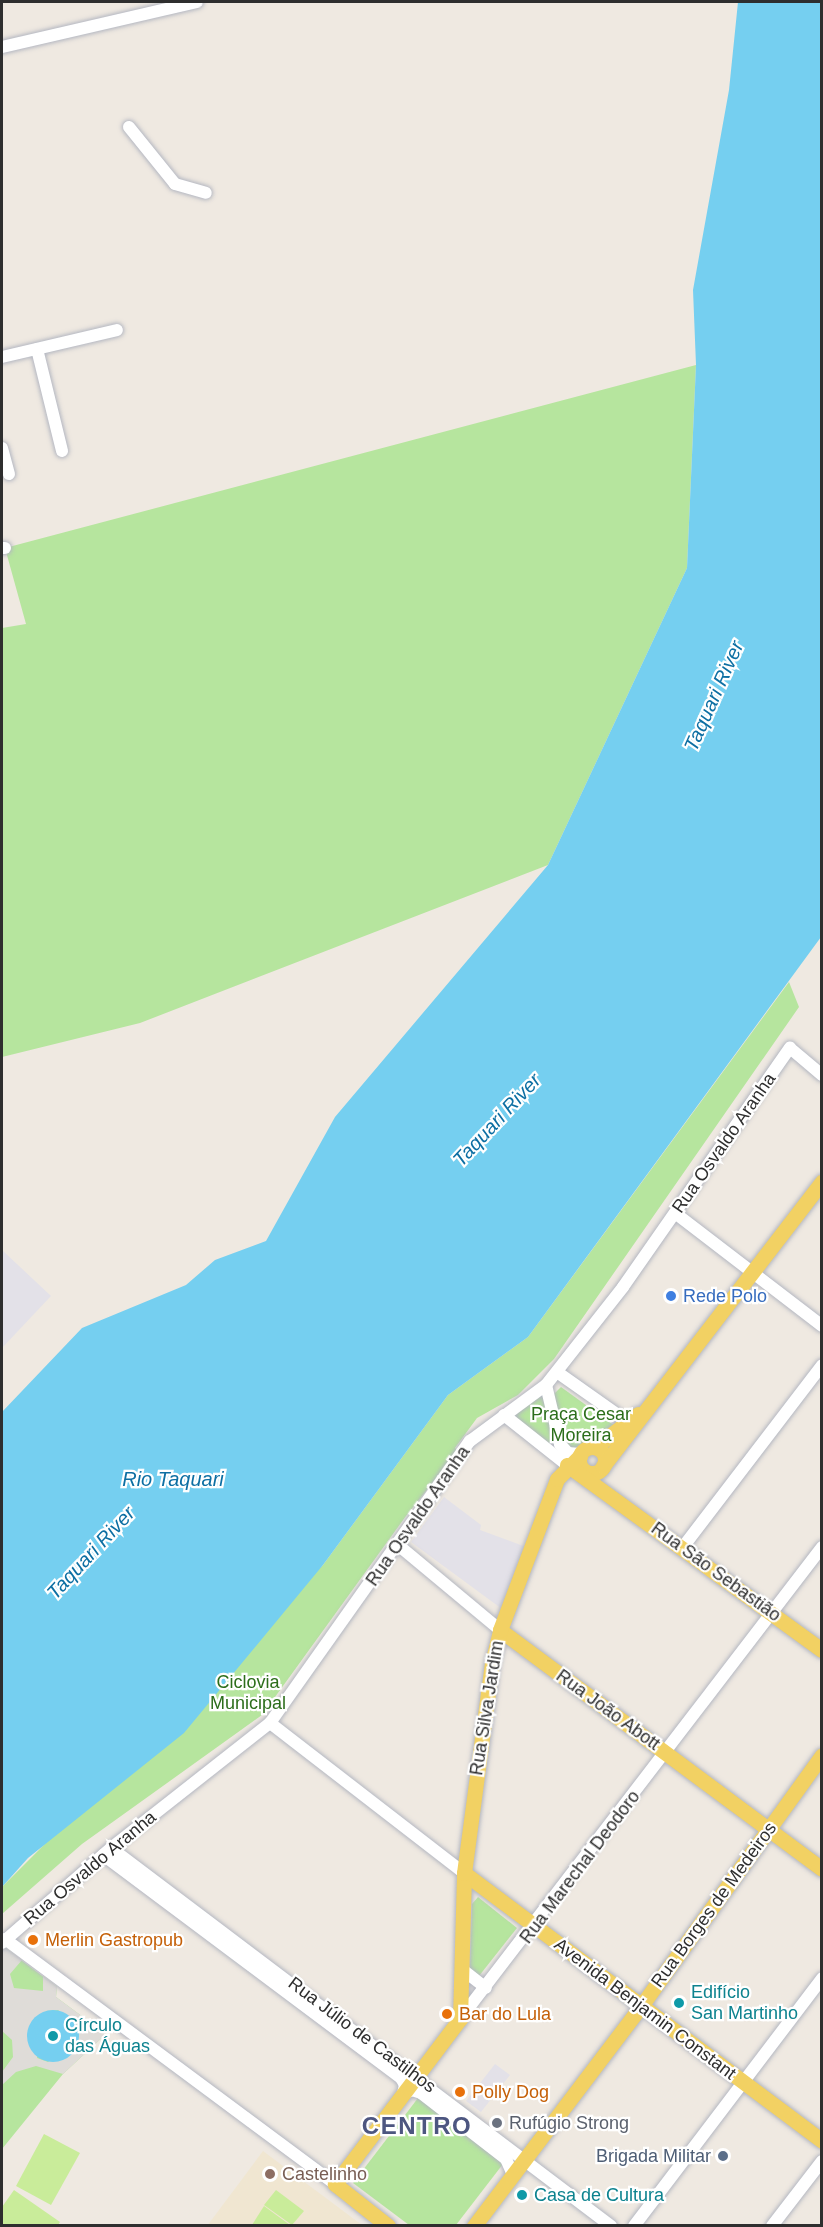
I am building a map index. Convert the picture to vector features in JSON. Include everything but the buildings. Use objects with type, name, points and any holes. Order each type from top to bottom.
[{"type":"main road","points":[[553,1492],[592,1470],[650,1405],[750,1272],[822,1182]]},
{"type":"main road","points":[[580,1456],[650,1405]]},
{"type":"main road","points":[[580,1456],[603,1455],[592,1470]]},
{"type":"main road","points":[[580,1456],[610,1495]]},
{"type":"main road","name":"Rua Silva Jardim","points":[[460,2019],[463,1902],[469,1872],[487,1691],[500,1630],[553,1492],[580,1456]]},
{"type":"main road","name":"Rua São Sebastião","points":[[592,1470],[610,1495],[772,1611],[822,1650]]},
{"type":"main road","name":"Rua João Abott","points":[[500,1630],[822,1869]]},
{"type":"main road","name":"Rua Borges de Medeiros","points":[[474,2226],[641,2006],[822,1755]]},
{"type":"main road","name":"Avenida Benjamin Constant","points":[[469,1872],[535,1927],[822,2141]]},
{"type":"main road","name":"Rua Marechal Deodoro","points":[[335,2184],[460,2019]]},
{"type":"main road","points":[[335,2184],[388,2226]]},
{"type":"street","points":[[2,47],[197,2]]},
{"type":"street","points":[[129,127],[175,184],[206,193]]},
{"type":"street","points":[[2,357],[117,330]]},
{"type":"street","points":[[37,348],[62,451]]},
{"type":"street","points":[[2,448],[9,474]]},
{"type":"street","name":"Rua Osvaldo Aranha","points":[[3,1941],[107,1851],[270,1723],[470,1441],[546,1385],[623,1287],[790,1048],[822,1075]]},
{"type":"street","points":[[675,1213],[822,1326]]},
{"type":"street","points":[[683,1547],[822,1365]]},
{"type":"street","points":[[557,1371],[627,1422]]},
{"type":"street","points":[[546,1385],[563,1449],[580,1456]]},
{"type":"street","points":[[504,1415],[580,1456]]},
{"type":"street","name":"Rua João Abott","points":[[398,1545],[500,1630]]},
{"type":"street","name":"Rua Marechal Deodoro","points":[[460,2019],[535,1927],[822,1547]]},
{"type":"street","name":"Avenida Benjamin Constant","points":[[270,1723],[469,1872]]},
{"type":"street","name":"Rua Júlio de Castilhos","points":[[107,1851],[359,2039],[418,2077],[611,2226]]},
{"type":"street","points":[[3,1941],[335,2184]]},
{"type":"street","points":[[463,1970],[486,1988]]},
{"type":"street","points":[[634,2226],[822,1978]]},
{"type":"street","name":"Rua Júlio de Castilhos","points":[[359,2039],[401,2078],[405,2085],[403,2094]]},
{"type":"street","name":"Rua Júlio de Castilhos","points":[[403,2094],[412,2090],[421,2093],[506,2159],[513,2175]]},
{"type":"street","points":[[772,2226],[822,2161]]},
{"type":"shaded area","points":[[2,1250],[51,1296],[2,1348]]},
{"type":"shaded area","points":[[444,1497],[481,1525],[480,1530],[526,1547],[502,1609],[411,1542]]},
{"type":"shaded area","points":[[5,1948],[22,1960],[10,1974],[14,1988],[43,1991],[43,1976],[57,1987],[56,1997],[106,2034],[63,2074],[36,2066],[16,2072],[2,2085],[2,2072],[13,2057],[12,2040],[2,2031],[2,1949]],"holes":[[[58,2010],[76,2024],[79,2035],[48,2062],[37,2058],[46,2011]]]},
{"type":"shaded area","points":[[495,2064],[510,2075],[481,2112],[466,2101]]},
{"type":"shaded area","name":"Castelinho","points":[[263,2151],[362,2225],[207,2226]]},
{"type":"green space","points":[[696,365],[687,568],[548,865],[140,1023],[2,1057],[2,628],[26,624],[5,548]]},
{"type":"green space","name":"Ciclovia Municipal","points":[[789,982],[799,1007],[554,1359],[518,1395],[477,1418],[455,1448],[458,1451],[406,1516],[262,1715],[82,1844],[2,1914],[2,1887],[323,1565],[448,1395],[528,1337]]},
{"type":"green space","name":"Praça Cesar Moreira","points":[[561,1387],[615,1426],[573,1453],[565,1447],[554,1394]]},
{"type":"green space","points":[[543,1393],[554,1440],[549,1444],[510,1416]]},
{"type":"green space","points":[[478,1897],[517,1928],[479,1976],[470,1969],[472,1904]]},
{"type":"green space","points":[[5,1948],[57,1987],[56,1997],[106,2034],[63,2074],[2,2149],[2,1949]]},
{"type":"green space","points":[[418,2098],[503,2164],[456,2225],[409,2225],[353,2183]]},
{"type":"green space","points":[[44,2134],[80,2153],[51,2205],[16,2186]]},
{"type":"green space","points":[[14,2190],[60,2222],[58,2225],[2,2225],[2,2207]]},
{"type":"green space","points":[[276,2190],[304,2211],[292,2225],[264,2205]]},
{"type":"green space","points":[[264,2206],[290,2225],[252,2225]]},
{"type":"water","name":"Rio Taquari","points":[[738,2],[821,2],[821,937],[528,1337],[448,1395],[323,1565],[184,1733],[28,1858],[2,1887],[2,1412],[82,1328],[186,1285],[215,1260],[266,1241],[335,1117],[548,865],[687,568],[696,365],[693,290],[729,90]]},
{"type":"water","name":"Círculo das Águas","points":[[48,2010],[58,2010],[72,2017],[79,2036],[72,2055],[58,2062],[48,2062],[38,2058],[31,2051],[27,2041],[27,2031],[31,2021],[38,2014]]},
{"type":"place","name":"Rede Polo","points":[[671,1296]]},
{"type":"place","name":"Merlin Gastropub","points":[[33,1940]]},
{"type":"place","name":"Edifício San Martinho","points":[[679,2003]]},
{"type":"place","name":"Bar do Lula","points":[[447,2014]]},
{"type":"place","name":"Círculo das Águas","points":[[53,2036]]},
{"type":"place","name":"Polly Dog","points":[[460,2092]]},
{"type":"place","name":"Rufúgio Strong","points":[[497,2123]]},
{"type":"place","name":"Brigada Militar","points":[[723,2156]]},
{"type":"place","name":"Castelinho","points":[[270,2174]]},
{"type":"place","name":"Casa de Cultura","points":[[522,2195]]},
{"type":"district","name":"CENTRO","points":[[417,2126]]},
{"type":"water label","name":"Taquari River","points":[[714,696]]},
{"type":"water label","name":"Taquari River","points":[[497,1120]]},
{"type":"water label","name":"Taquari River","points":[[91,1553]]}]
